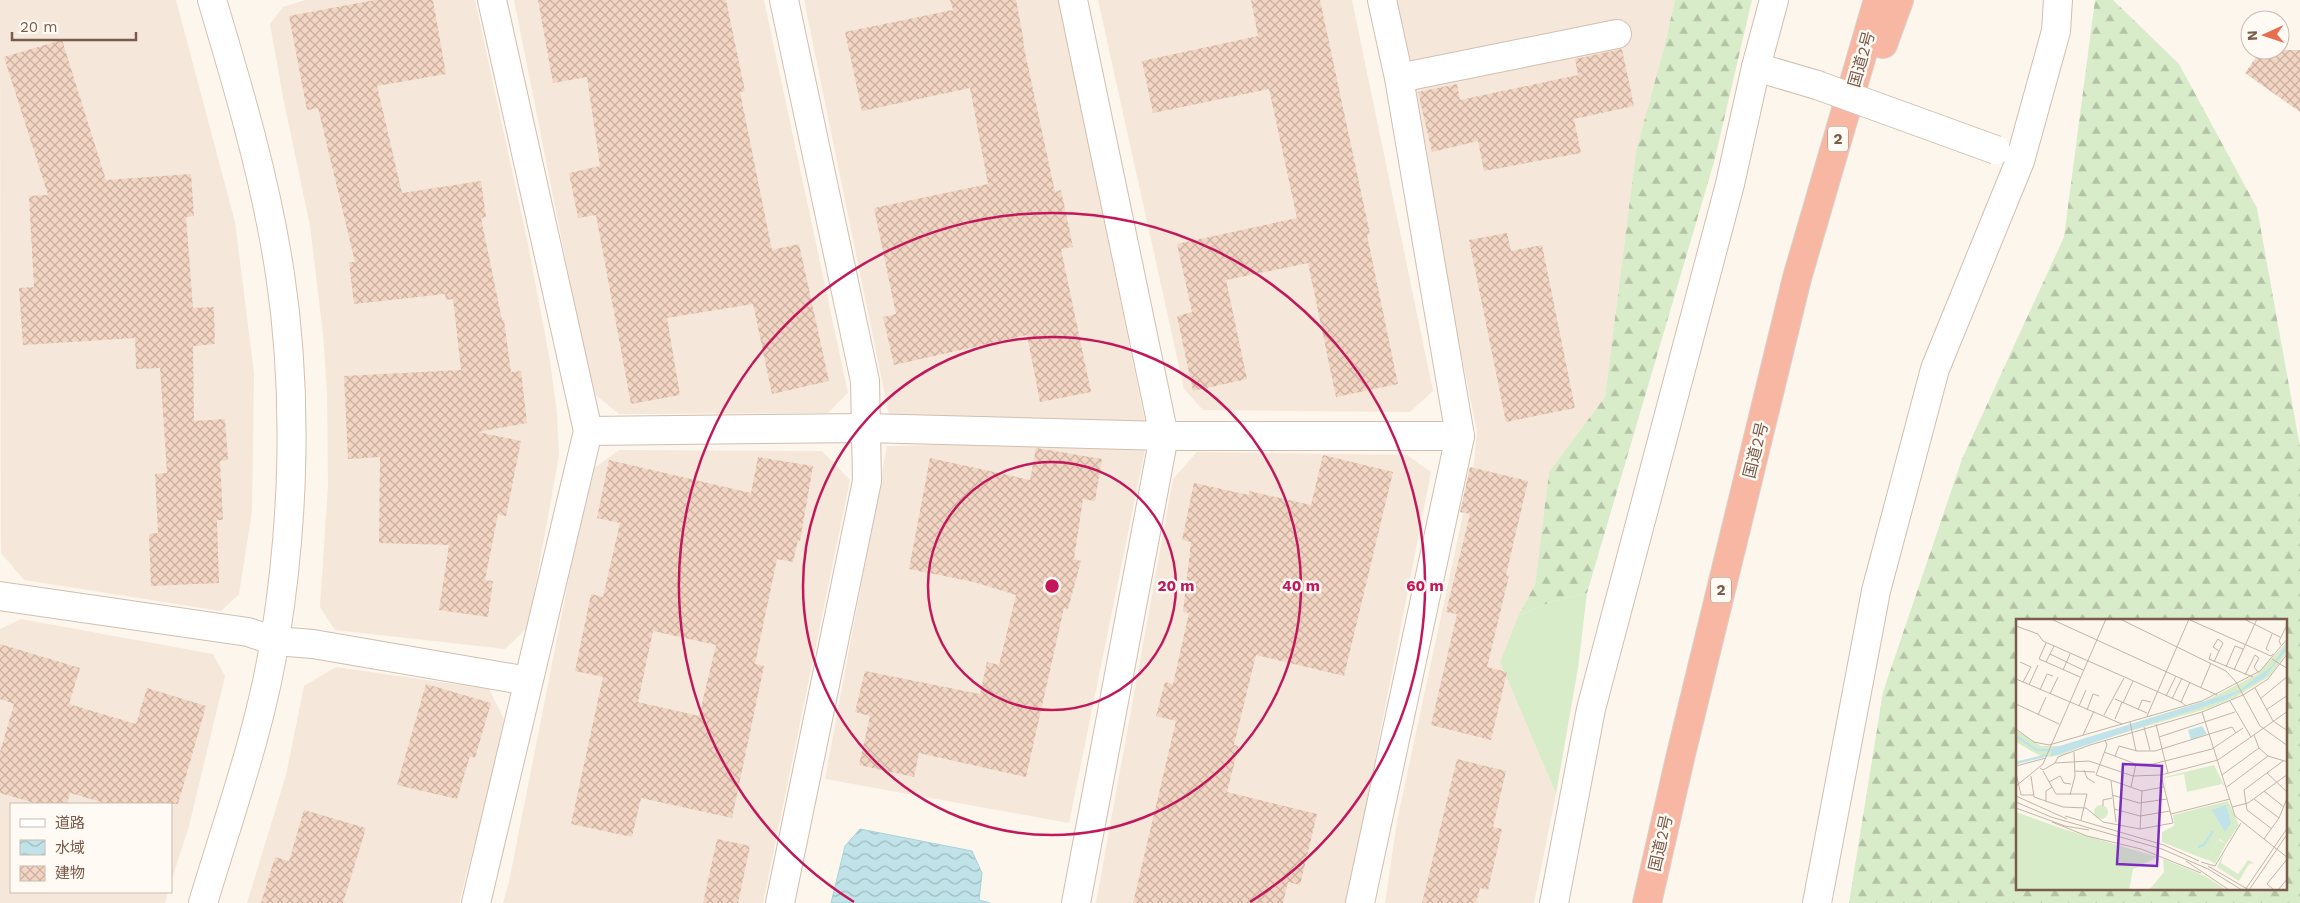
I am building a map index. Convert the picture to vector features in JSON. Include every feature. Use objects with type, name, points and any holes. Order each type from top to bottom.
[{"type":"highway","points":[[1797,278],[1871,0]]},
{"type":"highway","name":"国道2号","points":[[1647,903],[1681,754],[1797,278],[1878,0]]},
{"type":"highway","points":[[1797,278],[1899,0]]},
{"type":"street","points":[[476,903],[588,431],[492,0]]},
{"type":"street","points":[[780,903],[866,481],[865,381],[784,0]]},
{"type":"street","points":[[1073,0],[1164,436],[1076,903]]},
{"type":"street","points":[[1360,903],[1460,436],[1399,78],[1382,0]]},
{"type":"street","points":[[1554,903],[1591,709],[1730,184],[1756,67],[1774,0]]},
{"type":"street","points":[[1817,903],[1876,591],[1934,369],[2020,160],[2056,30],[2058,0]]},
{"type":"street","points":[[202,903],[255,735],[275,641],[288,546],[291,445],[289,370],[281,285],[258,162],[216,1]]},
{"type":"street","points":[[1399,78],[1618,34]]},
{"type":"street","points":[[1756,67],[1818,85],[2020,160]]},
{"type":"street","points":[[588,431],[866,428],[1164,436],[1460,436]]},
{"type":"street","points":[[0,596],[248,632],[275,641],[313,644],[528,681]]},
{"type":"shaded area","points":[[0,0],[176,0],[235,222],[254,373],[252,512],[239,594],[221,611],[24,580],[1,553]]},
{"type":"shaded area","points":[[305,0],[475,0],[528,244],[550,361],[557,413],[559,456],[528,627],[505,649],[335,630],[320,607],[328,485],[327,393],[323,334],[310,226],[270,24],[283,7]]},
{"type":"shaded area","points":[[514,0],[764,0],[848,393],[828,413],[619,414],[592,392]]},
{"type":"shaded area","points":[[804,0],[1059,0],[1145,422],[890,420]]},
{"type":"shaded area","points":[[1098,0],[1352,0],[1433,391],[1410,412],[1203,410],[1184,389]]},
{"type":"shaded area","points":[[1388,0],[1675,0],[1636,151],[1605,397],[1549,472],[1535,585],[1518,616],[1500,662],[1556,794],[1534,903],[1385,903],[1397,821],[1474,463],[1477,431]]},
{"type":"shaded area","points":[[1147,440],[1069,823],[825,779],[887,446]]},
{"type":"shaded area","points":[[619,450],[822,451],[850,480],[763,903],[503,903],[509,882],[590,471]]},
{"type":"shaded area","points":[[1197,452],[1407,455],[1431,472],[1347,903],[1096,903],[1173,479]]},
{"type":"shaded area","points":[[21,619],[213,654],[225,676],[189,826],[172,879],[172,803],[10,803],[10,893],[168,893],[165,903],[0,903],[0,629]]},
{"type":"shaded area","points":[[336,667],[489,689],[504,719],[490,784],[459,903],[247,903],[286,775],[304,686]]},
{"type":"green space","points":[[1675,0],[1752,0],[1714,162],[1587,593],[1553,601],[1518,616],[1535,585],[1549,472],[1605,397],[1636,151]]},
{"type":"green space","points":[[2095,0],[2113,0],[2179,64],[2257,208],[2300,447],[2300,903],[1849,903],[1883,692],[1962,459],[2064,237]]},
{"type":"green space","points":[[1587,593],[1578,668],[1556,794],[1500,662],[1518,616],[1553,601]]},
{"type":"water","points":[[860,829],[972,851],[982,873],[979,900],[990,903],[831,903],[845,846]]},
{"type":"building","points":[[375,0],[433,0],[446,74],[377,86],[402,193],[481,181],[486,217],[481,218],[502,320],[504,320],[511,372],[521,371],[527,423],[478,432],[521,441],[506,516],[498,514],[485,580],[493,581],[488,617],[439,610],[449,545],[379,543],[380,457],[348,459],[344,376],[461,370],[453,299],[446,300],[445,294],[354,304],[349,262],[355,262],[318,108],[307,110],[289,16]]},
{"type":"building","points":[[538,0],[726,0],[745,91],[740,92],[772,250],[799,244],[829,381],[772,394],[753,304],[667,318],[680,395],[631,404],[596,215],[578,218],[569,173],[600,166],[587,77],[553,83]]},
{"type":"building","points":[[950,0],[1016,0],[1023,43],[1055,192],[1061,190],[1073,247],[1061,249],[1091,392],[1040,402],[1027,335],[894,365],[883,317],[896,314],[874,208],[988,184],[970,88],[862,111],[845,32],[953,10]]},
{"type":"building","points":[[1251,0],[1320,0],[1370,234],[1367,235],[1398,384],[1336,397],[1308,263],[1226,280],[1247,379],[1193,391],[1177,316],[1192,312],[1177,244],[1297,218],[1269,89],[1153,113],[1142,61],[1258,36]]},
{"type":"building","points":[[62,40],[106,180],[191,174],[194,216],[186,217],[193,308],[214,307],[215,344],[193,346],[194,421],[225,419],[228,460],[220,461],[223,520],[217,520],[219,583],[151,586],[149,534],[158,533],[155,474],[167,473],[160,368],[136,369],[135,338],[23,345],[19,288],[34,287],[29,196],[48,195],[4,57]]},
{"type":"building","points":[[1622,49],[1634,106],[1574,119],[1581,153],[1484,171],[1478,141],[1432,152],[1418,92],[1457,84],[1460,100],[1578,75],[1575,59]]},
{"type":"building","points":[[2290,50],[2300,50],[2300,112],[2245,73],[2254,60],[2290,60]]},
{"type":"building","points":[[1507,233],[1511,251],[1542,245],[1575,408],[1506,422],[1469,240]]},
{"type":"building","points":[[1036,448],[1102,459],[1095,501],[1083,499],[1074,559],[1081,561],[1068,609],[1064,608],[1026,777],[919,753],[914,777],[859,765],[870,716],[855,712],[865,671],[980,694],[987,662],[999,665],[1016,595],[974,582],[909,569],[930,458],[1030,480]]},
{"type":"building","points":[[1323,455],[1393,472],[1344,676],[1256,655],[1234,745],[1239,746],[1227,792],[1317,814],[1300,885],[1288,882],[1283,903],[1133,903],[1176,721],[1156,716],[1165,682],[1173,684],[1189,613],[1183,612],[1191,542],[1182,540],[1194,483],[1249,495],[1249,491],[1311,505]]},
{"type":"building","points":[[758,457],[813,466],[800,541],[798,540],[793,562],[777,559],[755,664],[764,666],[732,818],[641,798],[632,837],[571,824],[603,677],[575,671],[591,594],[603,597],[620,523],[597,518],[609,460],[751,493]],"holes":[[[653,631],[716,645],[699,716],[638,702]]]},
{"type":"building","points":[[1470,467],[1528,481],[1506,575],[1509,576],[1487,667],[1507,672],[1491,740],[1431,725],[1457,614],[1446,612],[1470,514],[1460,512]]},
{"type":"building","points":[[0,644],[80,668],[69,704],[136,724],[147,688],[206,706],[178,804],[105,803],[70,793],[67,803],[35,803],[0,793],[0,752],[14,704],[0,699]]},
{"type":"building","points":[[426,684],[491,703],[475,758],[470,756],[457,799],[397,785]]},
{"type":"building","points":[[1457,759],[1506,771],[1493,827],[1502,829],[1488,890],[1480,888],[1476,903],[1422,903]]},
{"type":"building","points":[[304,810],[366,828],[343,903],[261,903],[275,857],[289,861]]},
{"type":"building","points":[[717,839],[750,846],[738,903],[703,903]]}]
